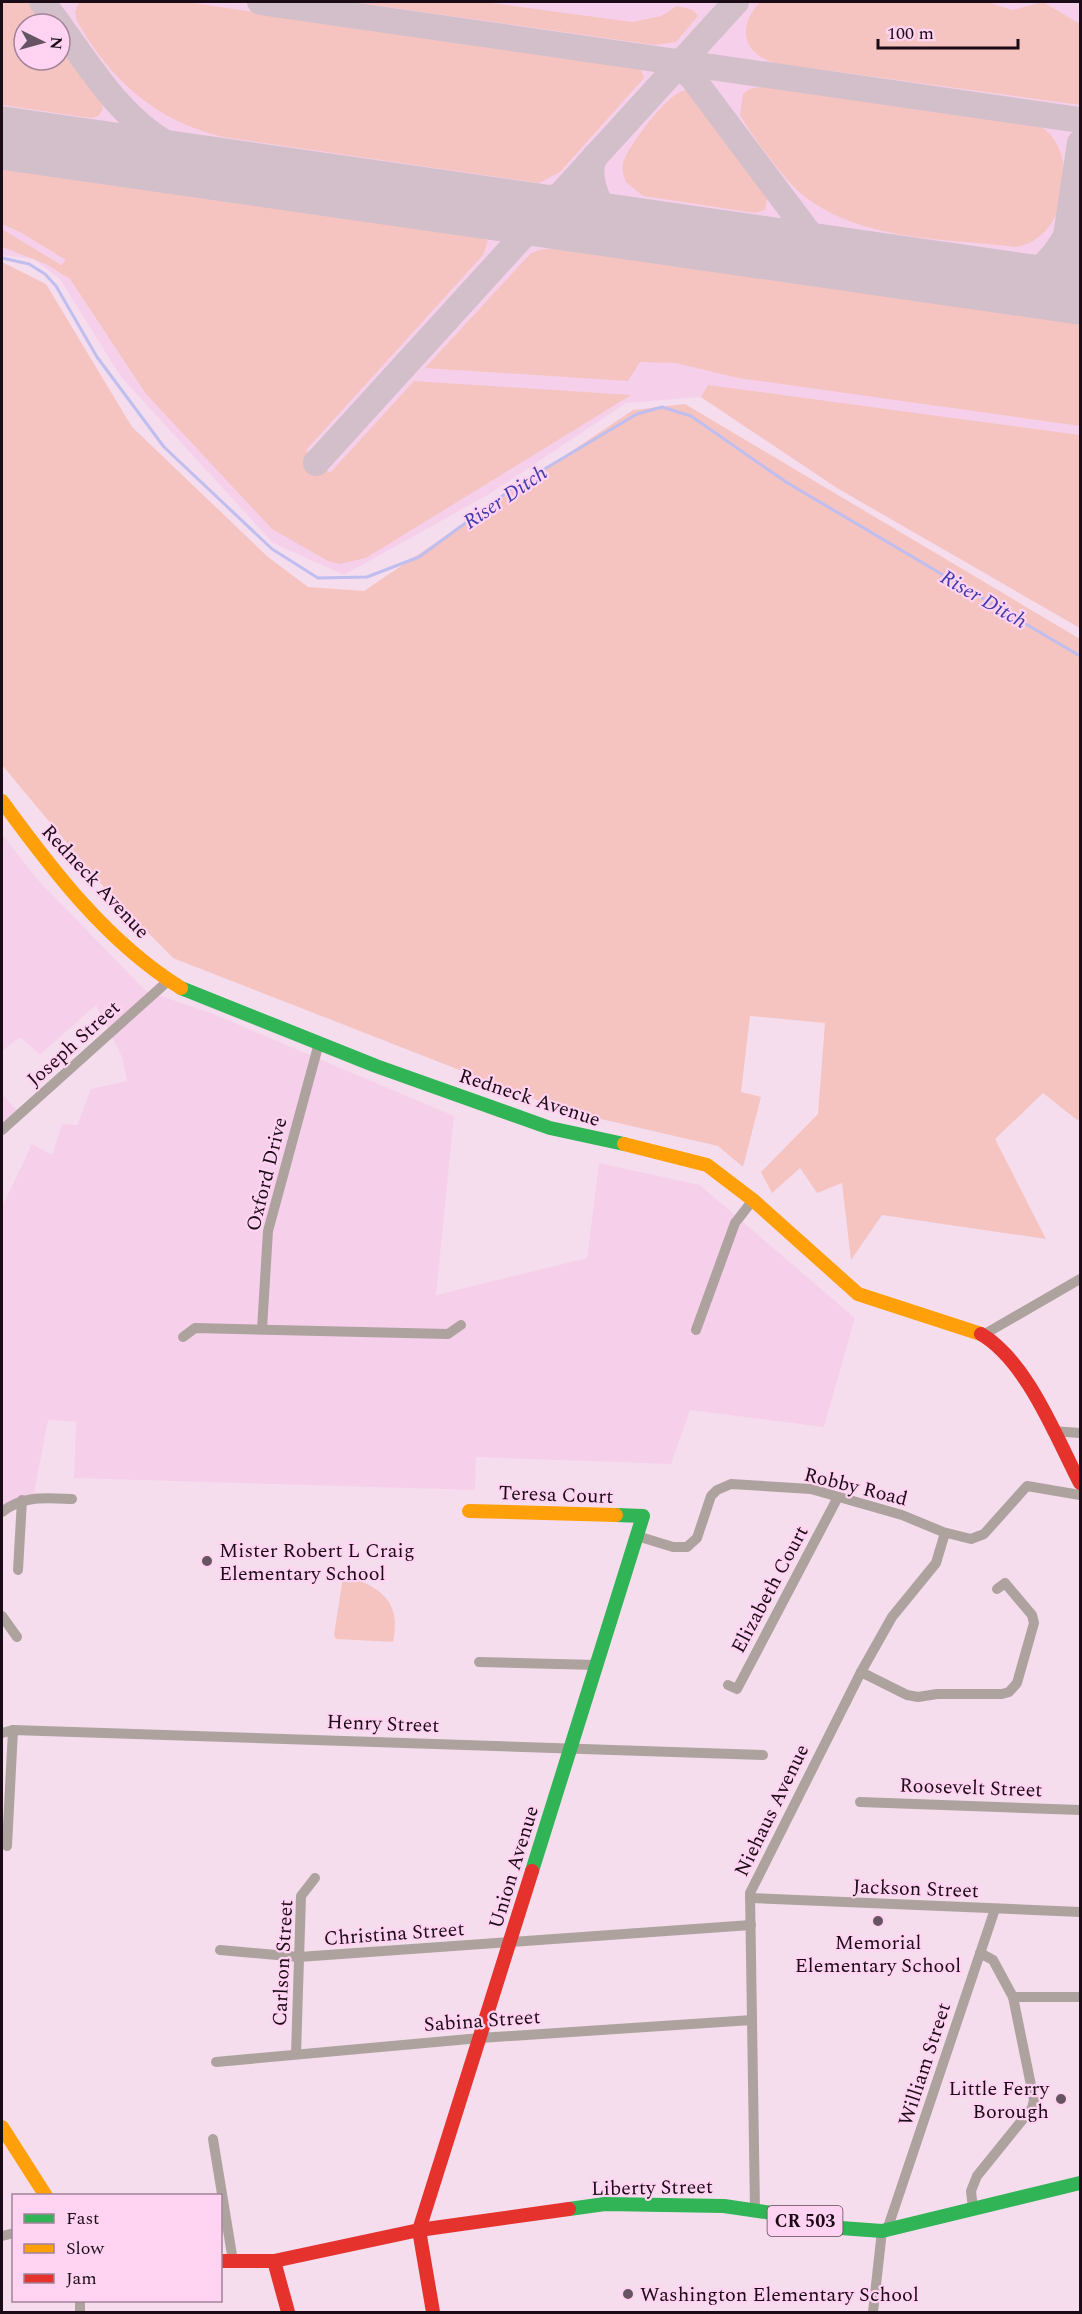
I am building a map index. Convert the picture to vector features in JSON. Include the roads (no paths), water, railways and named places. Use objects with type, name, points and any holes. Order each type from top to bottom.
[{"type":"street","name":"Redneck Avenue","points":[[2,801],[54,870],[113,932],[168,981],[187,992],[319,1044],[550,1128],[694,1160],[719,1173],[753,1200],[858,1294],[984,1335],[1000,1347],[1019,1370],[1080,1483]]},
{"type":"street","name":"Joseph Street","points":[[2,1130],[168,981]]},
{"type":"street","name":"Oxford Drive","points":[[262,1329],[268,1231],[319,1044]]},
{"type":"street","points":[[696,1330],[735,1223],[753,1200]]},
{"type":"street","points":[[984,1335],[1080,1279]]},
{"type":"street","points":[[183,1337],[195,1328],[448,1334],[461,1325]]},
{"type":"street","points":[[1052,1431],[1080,1432]]},
{"type":"street","name":"Robby Road","points":[[637,1536],[673,1547],[687,1547],[697,1538],[711,1496],[717,1490],[731,1484],[811,1489],[902,1515],[945,1533],[970,1539],[984,1534],[1027,1486],[1080,1496]]},
{"type":"street","name":"Elizabeth Court","points":[[729,1685],[737,1689],[838,1497]]},
{"type":"street","points":[[2,1512],[22,1500],[72,1499]]},
{"type":"street","points":[[18,1570],[22,1500]]},
{"type":"street","name":"Teresa Court","points":[[469,1511],[643,1516]]},
{"type":"street","name":"Union Avenue","points":[[419,2230],[643,1516]]},
{"type":"street","name":"Niehaus Avenue","points":[[755,2210],[750,1893],[795,1798],[861,1671],[892,1617],[936,1563],[945,1533]]},
{"type":"street","points":[[861,1671],[907,1695],[918,1697],[937,1694],[1002,1694],[1009,1692],[1017,1683],[1034,1623],[1032,1615],[1005,1583],[997,1589]]},
{"type":"street","points":[[2,1616],[17,1637]]},
{"type":"street","points":[[479,1662],[597,1665]]},
{"type":"street","points":[[7,1732],[9,1792],[7,1846]]},
{"type":"street","name":"Henry Street","points":[[7,1732],[388,1741],[570,1751],[763,1755]]},
{"type":"street","points":[[2,1782],[9,1792]]},
{"type":"street","name":"Roosevelt Street","points":[[860,1802],[1080,1810]]},
{"type":"street","name":"Carlson Street","points":[[296,2054],[301,1896],[315,1878]]},
{"type":"street","name":"Jackson Street","points":[[750,1898],[1080,1912]]},
{"type":"street","name":"William Street","points":[[873,2313],[885,2230],[995,1909]]},
{"type":"street","name":"Christina Street","points":[[220,1950],[299,1957],[510,1944],[751,1925]]},
{"type":"street","points":[[973,2209],[971,2191],[977,2176],[1032,2108],[1034,2100],[1013,1997],[993,1960],[980,1953]]},
{"type":"street","points":[[1013,1997],[1080,1997]]},
{"type":"street","name":"Sabina Street","points":[[216,2062],[480,2037],[752,2020]]},
{"type":"street","points":[[2,2127],[45,2194]]},
{"type":"street","points":[[213,2139],[219,2194]]},
{"type":"street","name":"Liberty Street","points":[[226,2261],[274,2261],[419,2230],[605,2204],[692,2203],[755,2210],[827,2227],[885,2230],[1080,2183]]},
{"type":"street","points":[[222,2223],[226,2261]]},
{"type":"street","points":[[419,2230],[433,2313]]},
{"type":"street","points":[[274,2261],[288,2313]]},
{"type":"waterway","name":"Riser Ditch","points":[[2,258],[29,264],[45,274],[56,286],[97,357],[164,447],[272,549],[318,578],[367,577],[419,557],[516,486],[637,414],[662,407],[691,416],[786,482],[1080,656]]},
{"type":"place","name":"Mister Robert L Craig Elementary School","points":[[207,1561]]},
{"type":"place","name":"Memorial Elementary School","points":[[878,1921]]},
{"type":"place","name":"Little Ferry Borough","points":[[1061,2099]]},
{"type":"place","name":"Washington Elementary School","points":[[628,2294]]}]
